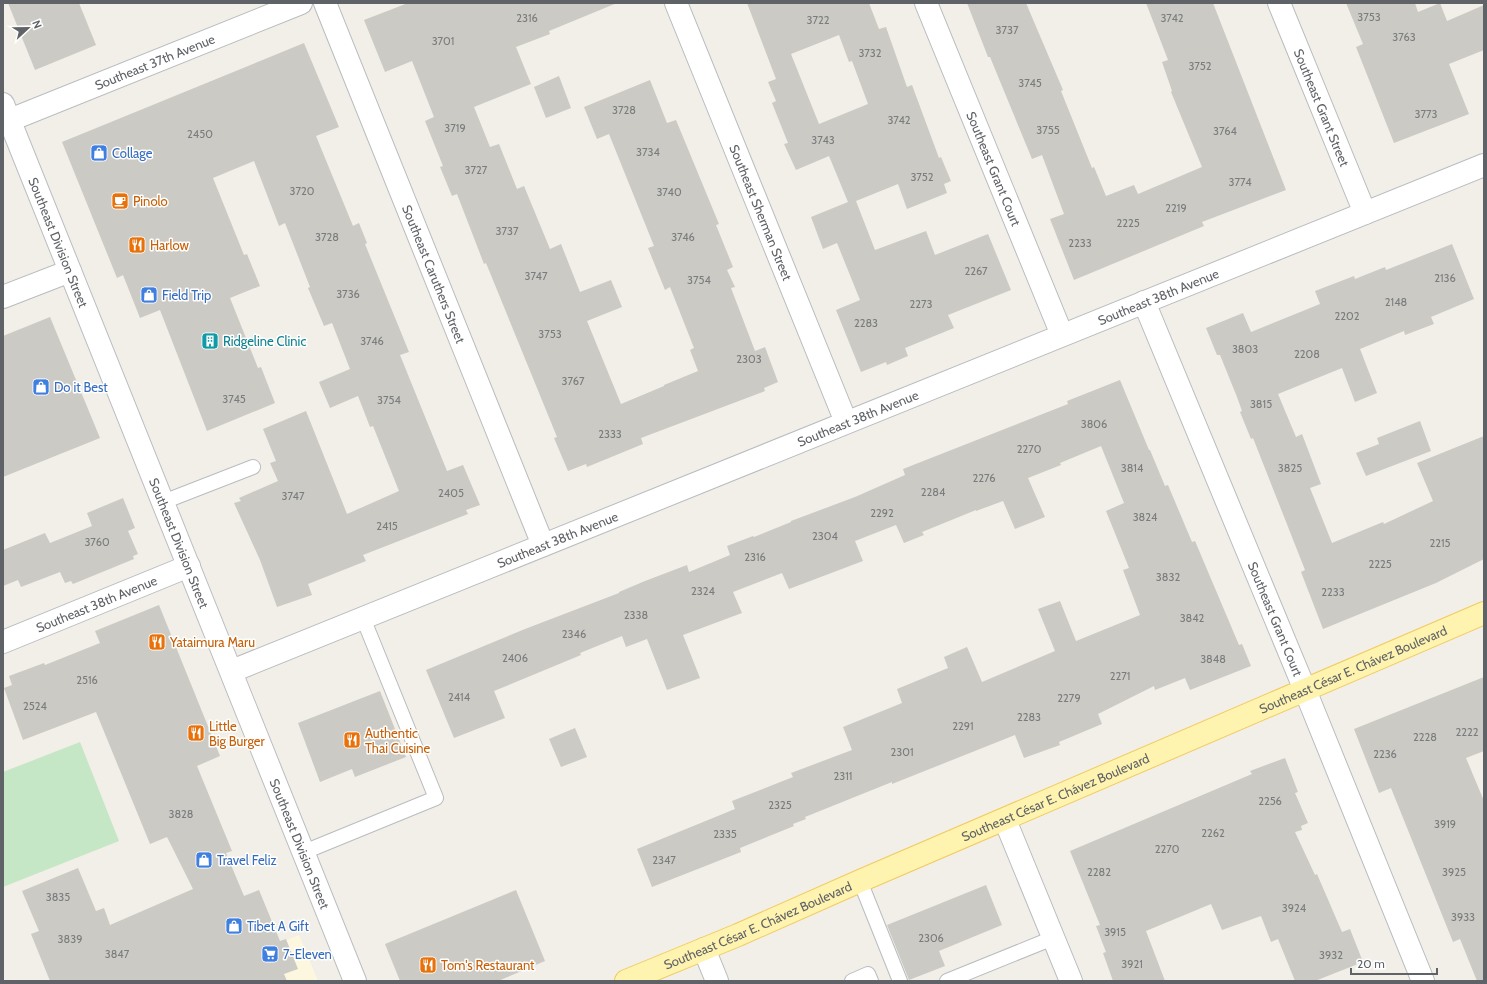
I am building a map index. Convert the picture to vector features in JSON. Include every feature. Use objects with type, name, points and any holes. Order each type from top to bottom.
[{"type":"main road","name":"Southeast César E. Chávez Boulevard","points":[[626,981],[1005,820],[1484,613]]},
{"type":"street","name":"Southeast 37th Avenue","points":[[6,112],[301,3]]},
{"type":"street","name":"Southeast Caruthers Street","points":[[325,3],[543,545]]},
{"type":"street","name":"Southeast Sherman Street","points":[[676,3],[846,422]]},
{"type":"street","name":"Southeast Grant Court","points":[[926,3],[1062,335]]},
{"type":"street","name":"Southeast Grant Street","points":[[1279,3],[1365,213]]},
{"type":"street","name":"Southeast Division Street","points":[[6,112],[232,671],[355,981]]},
{"type":"street","name":"Southeast 38th Avenue","points":[[232,671],[1484,165]]},
{"type":"street","points":[[3,297],[70,271]]},
{"type":"street","name":"Southeast Grant Court","points":[[1144,302],[1305,690],[1423,981]]},
{"type":"street","name":"Southeast 38th Avenue","points":[[3,642],[189,566]]},
{"type":"street","points":[[1005,820],[1071,981]]},
{"type":"street","points":[[704,949],[716,981]]},
{"type":"lane","points":[[163,502],[253,467]]},
{"type":"lane","points":[[304,852],[436,798],[363,618]]},
{"type":"lane","points":[[860,881],[900,981]]},
{"type":"lane","points":[[947,981],[1053,938]]},
{"type":"lane","points":[[852,981],[868,974],[871,981]]},
{"type":"shaded area","name":"7-Eleven","points":[[299,935],[318,981],[187,981]]},
{"type":"green space","points":[[80,742],[119,841],[3,887],[3,772]]},
{"type":"building","points":[[8,3],[79,3],[96,45],[35,70]]},
{"type":"building","points":[[408,3],[617,3],[549,31],[550,34],[516,47],[531,84],[474,107],[490,147],[499,144],[517,189],[524,186],[550,249],[561,244],[580,292],[611,280],[622,307],[587,321],[621,404],[664,386],[698,371],[690,350],[694,348],[670,287],[665,290],[648,248],[654,246],[609,134],[597,139],[584,107],[650,80],[667,123],[676,120],[719,224],[716,225],[733,267],[727,270],[735,287],[731,288],[755,351],[765,347],[778,382],[764,388],[765,391],[641,438],[643,444],[587,467],[586,464],[568,471],[554,438],[557,437],[486,263],[484,264],[457,194],[452,196],[440,167],[443,166],[425,121],[434,117],[412,61],[385,72],[364,20]]},
{"type":"building","points":[[747,3],[869,3],[879,29],[886,27],[907,87],[912,85],[939,158],[941,157],[951,181],[944,184],[947,193],[907,209],[898,184],[856,201],[875,250],[926,231],[935,255],[988,234],[1011,290],[948,315],[954,328],[905,348],[908,356],[887,365],[886,362],[861,372],[836,310],[860,300],[837,243],[823,249],[811,217],[848,202],[829,156],[796,170],[784,144],[788,143],[772,103],[776,101],[768,82],[776,79]],"holes":[[[839,35],[849,62],[852,61],[868,104],[819,124],[791,54]]]},
{"type":"building","points":[[967,3],[1026,3],[1063,90],[1061,91],[1092,168],[1094,167],[1106,196],[1134,185],[1138,194],[1202,167],[1171,92],[1172,91],[1162,62],[1168,60],[1146,3],[1213,3],[1286,190],[1202,222],[1204,226],[1074,280],[1050,219],[1064,214],[1042,155],[1032,159],[990,57],[988,57]]},
{"type":"building","points":[[1346,3],[1415,3],[1418,12],[1440,3],[1447,21],[1484,5],[1484,50],[1449,64],[1469,114],[1394,143],[1356,47],[1363,44]]},
{"type":"building","points":[[304,43],[339,127],[316,136],[353,226],[359,223],[367,243],[365,244],[409,352],[400,355],[447,471],[463,465],[480,505],[466,510],[468,514],[363,555],[366,561],[308,584],[312,595],[277,607],[260,560],[234,503],[241,501],[239,498],[278,481],[270,463],[276,461],[263,429],[306,411],[347,514],[399,491],[373,426],[370,427],[358,396],[330,408],[319,382],[350,369],[332,323],[324,326],[308,288],[310,287],[285,223],[279,226],[254,161],[213,178],[244,255],[247,254],[260,286],[230,298],[258,368],[261,367],[275,403],[207,431],[160,310],[140,318],[123,275],[117,278],[62,142]]},
{"type":"building","points":[[559,76],[571,108],[546,118],[534,87]]},
{"type":"building","points":[[1452,244],[1474,299],[1431,317],[1434,324],[1405,335],[1404,331],[1360,349],[1377,393],[1355,402],[1342,368],[1278,394],[1296,437],[1302,434],[1321,484],[1310,488],[1332,543],[1383,522],[1384,524],[1433,501],[1417,463],[1484,436],[1484,559],[1436,583],[1323,629],[1301,572],[1305,570],[1253,438],[1251,439],[1240,412],[1242,411],[1220,355],[1217,355],[1206,328],[1243,313],[1251,332],[1320,304],[1315,291],[1354,276],[1355,279],[1385,267],[1386,270]]},
{"type":"building","name":"Do it Best","points":[[50,317],[100,438],[3,477],[3,336]]},
{"type":"building","points":[[1120,380],[1165,486],[1168,485],[1192,542],[1195,541],[1239,645],[1242,644],[1251,666],[1190,690],[1185,678],[1155,690],[1154,686],[1098,714],[1102,724],[1059,742],[1060,745],[1024,758],[1015,735],[805,817],[806,819],[793,824],[794,826],[740,848],[741,852],[652,887],[637,849],[735,809],[732,801],[793,777],[791,773],[852,750],[843,727],[902,703],[897,689],[948,668],[944,657],[967,647],[982,682],[1055,651],[1038,609],[1060,601],[1076,641],[1140,615],[1123,570],[1129,568],[1106,511],[1124,503],[1101,446],[1060,463],[1061,465],[1028,478],[1045,517],[1015,529],[1003,501],[976,510],[922,532],[924,535],[904,543],[896,525],[855,541],[863,561],[789,589],[782,573],[733,592],[742,613],[683,635],[700,678],[667,690],[647,639],[626,647],[622,636],[580,653],[581,655],[494,691],[505,718],[454,738],[426,670],[687,565],[689,572],[730,555],[727,546],[753,536],[754,537],[791,521],[855,497],[905,475],[903,469],[1068,404],[1067,401]]},
{"type":"building","points":[[1420,421],[1431,451],[1366,476],[1356,453],[1379,444],[1377,438]]},
{"type":"building","points":[[123,498],[135,528],[128,531],[138,554],[133,556],[134,559],[73,584],[71,581],[65,583],[60,572],[21,587],[18,580],[3,586],[3,550],[45,533],[50,543],[92,526],[87,513]]},
{"type":"building","points":[[159,605],[220,756],[197,766],[232,851],[226,853],[244,896],[259,890],[280,941],[286,939],[298,969],[284,974],[287,981],[50,981],[31,934],[39,931],[22,891],[78,868],[96,911],[104,908],[110,925],[193,889],[167,837],[150,844],[96,712],[23,740],[4,688],[12,685],[9,676],[44,663],[45,665],[100,643],[95,631]]},
{"type":"building","points":[[1484,677],[1484,751],[1466,758],[1484,801],[1484,981],[1477,981],[1460,939],[1453,942],[1391,788],[1379,793],[1354,729]]},
{"type":"building","name":"Authentic Thai Cuisine","points":[[380,691],[406,757],[355,777],[352,769],[320,782],[298,723]]},
{"type":"building","points":[[575,728],[587,757],[561,767],[549,739]]},
{"type":"building","points":[[1285,758],[1298,792],[1295,793],[1308,823],[1301,826],[1302,830],[1295,832],[1315,875],[1317,874],[1342,932],[1350,929],[1363,962],[1315,981],[1295,981],[1278,939],[1271,942],[1261,916],[1222,930],[1211,904],[1146,931],[1165,981],[1113,981],[1103,953],[1106,952],[1096,926],[1100,925],[1070,851],[1252,774],[1250,771]]},
{"type":"building","points":[[986,885],[1002,925],[939,951],[945,966],[909,980],[887,925]]},
{"type":"building","points":[[516,890],[545,961],[498,981],[400,981],[385,944]]},
{"type":"place","name":"Collage","points":[[99,153]]},
{"type":"place","name":"Pinolo","points":[[120,201]]},
{"type":"place","name":"Harlow","points":[[137,245]]},
{"type":"place","name":"Field Trip","points":[[149,295]]},
{"type":"place","name":"Ridgeline Clinic","points":[[210,341]]},
{"type":"place","name":"Do it Best","points":[[41,387]]},
{"type":"place","name":"Yataimura Maru","points":[[157,642]]},
{"type":"place","name":"Little Big Burger","points":[[196,733]]},
{"type":"place","name":"Authentic Thai Cuisine","points":[[352,740]]},
{"type":"place","name":"Travel Feliz","points":[[204,860]]},
{"type":"place","name":"Tibet A Gift","points":[[234,926]]},
{"type":"place","name":"7-Eleven","points":[[270,954]]},
{"type":"place","name":"Tom's Restaurant","points":[[428,965]]}]
